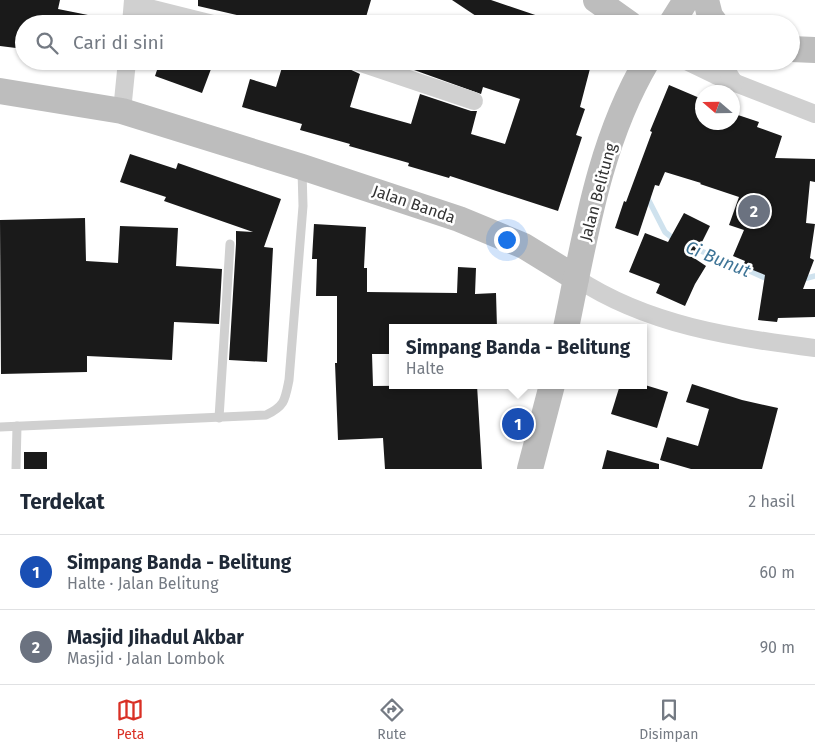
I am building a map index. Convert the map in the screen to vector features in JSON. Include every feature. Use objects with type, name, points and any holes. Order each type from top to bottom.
[{"type":"street","points":[[596,0],[617,15]]},
{"type":"street","points":[[676,15],[686,0]]},
{"type":"street","points":[[706,0],[710,15]]},
{"type":"street","points":[[132,15],[133,2],[180,15]]},
{"type":"street","points":[[800,49],[815,50]]},
{"type":"street","points":[[122,110],[126,70]]},
{"type":"street","points":[[382,70],[474,101]]},
{"type":"street","name":"Jalan Belitung","points":[[567,324],[586,226],[615,128],[643,70]]},
{"type":"street","points":[[705,70],[815,114]]},
{"type":"street","points":[[728,70],[729,75],[735,83]]},
{"type":"street","name":"Jalan Banda","points":[[0,91],[122,110],[302,166],[460,220],[524,246],[592,289],[628,306],[692,327],[770,342],[815,348]]},
{"type":"street","points":[[530,469],[551,389]]},
{"type":"lane","points":[[0,427],[266,415],[278,409],[285,398],[289,380],[303,206],[302,166]]},
{"type":"lane","points":[[219,418],[230,244]]},
{"type":"lane","points":[[16,469],[17,426]]},
{"type":"building","points":[[0,0],[60,0],[58,9],[88,15],[15,15],[15,48],[0,46]]},
{"type":"building","points":[[198,0],[371,0],[367,15],[237,15],[198,6]]},
{"type":"building","points":[[452,0],[491,0],[535,15],[474,15]]},
{"type":"building","points":[[157,70],[211,70],[202,93],[155,76]]},
{"type":"building","points":[[281,70],[351,70],[360,74],[350,107],[411,124],[420,94],[471,111],[477,111],[471,134],[505,144],[520,99],[483,87],[481,94],[414,70],[590,70],[580,107],[585,109],[576,135],[582,137],[558,211],[450,176],[449,178],[408,166],[409,163],[300,130],[302,124],[242,107],[250,79],[276,87]]},
{"type":"building","points":[[669,85],[695,96],[695,130],[740,130],[740,116],[759,122],[757,127],[782,136],[775,158],[815,159],[815,182],[810,181],[806,223],[815,224],[810,258],[814,260],[803,289],[815,289],[815,317],[778,318],[777,322],[758,320],[765,275],[743,266],[745,261],[733,256],[744,230],[729,225],[739,197],[665,172],[659,186],[655,185],[638,236],[615,228],[652,132],[650,131]]},
{"type":"building","points":[[130,154],[176,169],[178,163],[281,199],[264,247],[273,248],[267,362],[229,360],[236,231],[253,232],[164,201],[166,197],[120,182]]},
{"type":"building","points":[[684,213],[710,226],[694,258],[706,266],[685,306],[656,293],[660,284],[629,272],[645,233],[668,242]]},
{"type":"building","points":[[85,218],[86,261],[118,263],[120,226],[178,228],[176,266],[222,269],[219,324],[174,322],[172,360],[87,356],[87,372],[1,374],[0,220]]},
{"type":"building","points":[[314,224],[366,227],[364,268],[367,268],[367,292],[457,293],[458,267],[476,268],[475,294],[496,293],[497,324],[389,324],[389,354],[372,354],[373,386],[389,386],[389,389],[477,389],[482,469],[385,469],[383,438],[338,440],[335,363],[337,363],[337,296],[316,296],[317,259],[312,259]]},
{"type":"building","points":[[692,384],[742,400],[778,408],[762,469],[691,469],[660,460],[667,437],[698,446],[709,409],[686,402]]},
{"type":"building","points":[[647,386],[668,392],[657,428],[611,414],[619,389],[647,389]]},
{"type":"building","points":[[607,450],[659,464],[659,469],[602,469]]},
{"type":"building","points":[[24,452],[47,452],[47,469],[24,469]]},
{"type":"waterway","name":"Ci Bunut","points":[[647,197],[665,232],[675,240]]},
{"type":"waterway","name":"Ci Bunut","points":[[693,248],[772,281]]},
{"type":"waterway","name":"Ci Bunut","points":[[800,280],[815,276]]},
{"type":"place","name":"Masjid Jihadul Akbar","points":[[754,211]]},
{"type":"place","name":"Simpang Banda - Belitung","points":[[518,424]]}]
